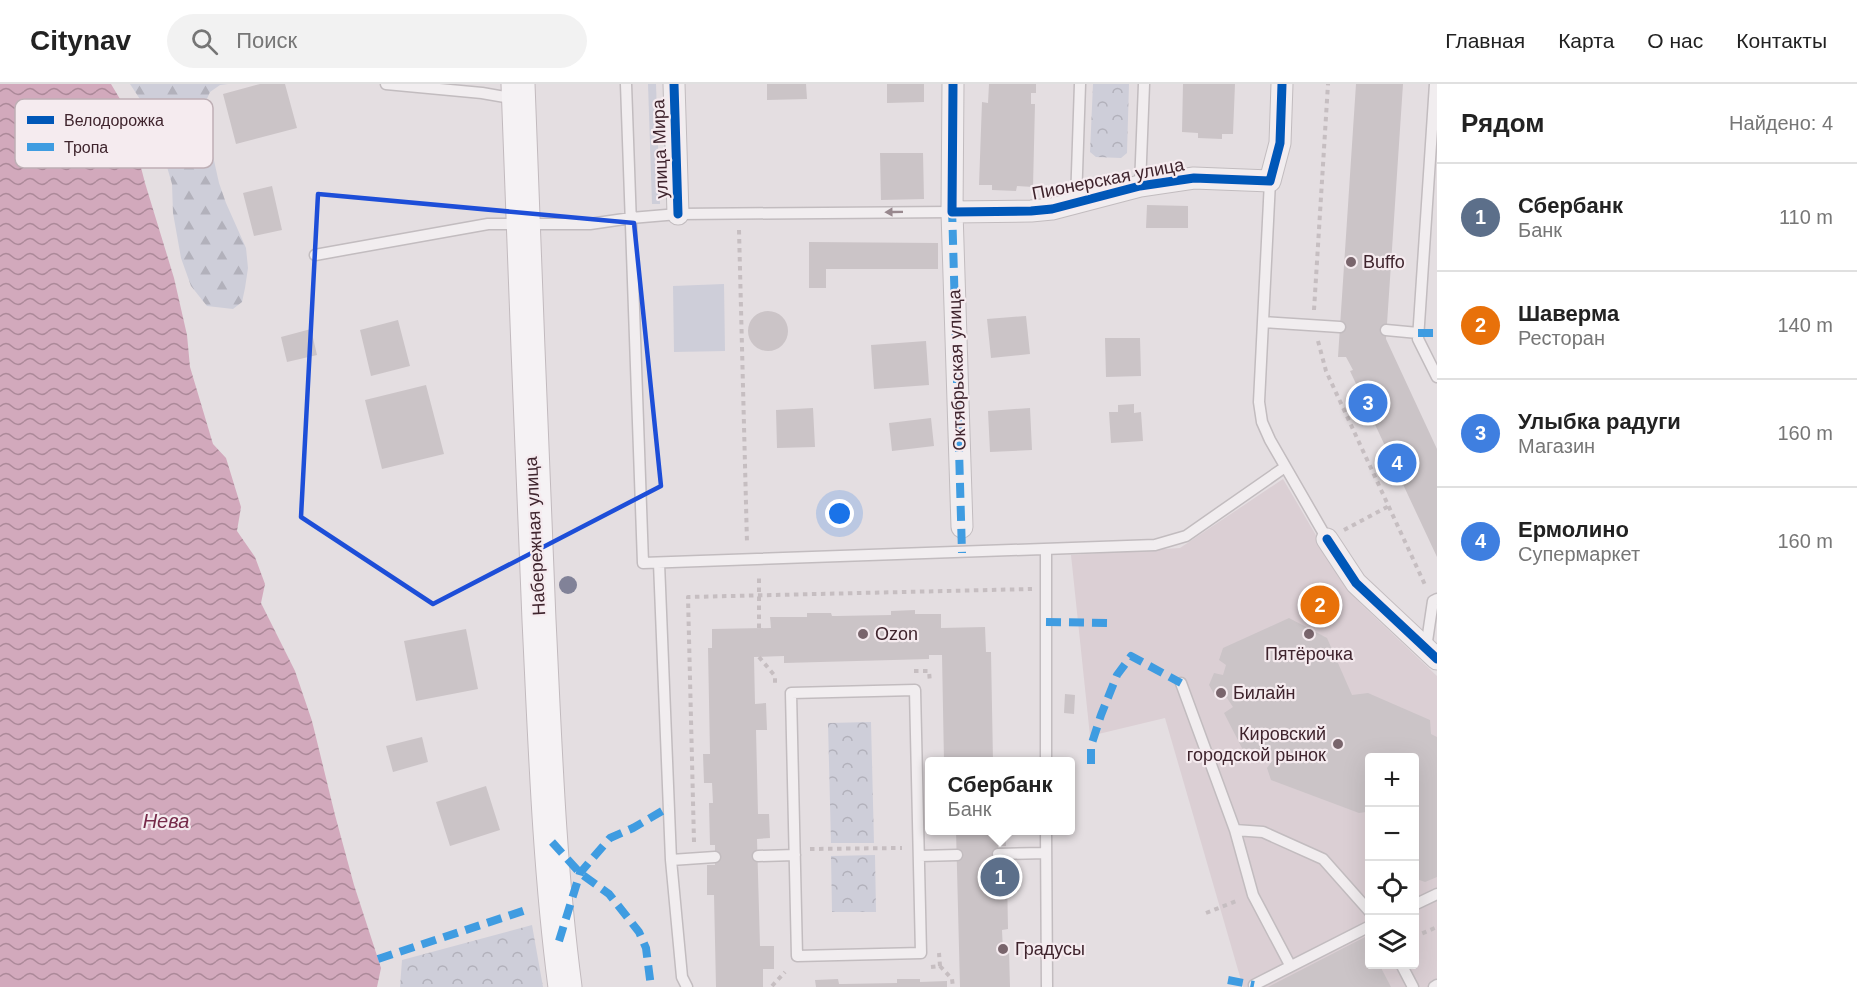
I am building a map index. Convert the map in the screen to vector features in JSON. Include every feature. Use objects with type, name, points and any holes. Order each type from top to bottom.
[{"type":"main road","name":"Набережная улица","points":[[518,92],[545,759],[559,941],[565,987]]},
{"type":"street","name":"улица Мира","points":[[674,84],[678,214]]},
{"type":"street","name":"Октябрьская улица","points":[[953,84],[952,212],[962,527]]},
{"type":"street","points":[[1270,181],[1280,143],[1282,84]]},
{"type":"street","name":"Пионерская улица","points":[[952,212],[1031,211],[1140,186],[1194,178],[1270,181]]},
{"type":"street","points":[[1327,538],[1356,583],[1432,653]]},
{"type":"lane","points":[[386,84],[482,93],[518,92]]},
{"type":"lane","points":[[626,84],[644,563],[1155,545],[1186,536],[1285,467]]},
{"type":"lane","points":[[1076,202],[1080,84]]},
{"type":"lane","points":[[1140,186],[1144,84]]},
{"type":"lane","points":[[1436,84],[1418,339],[1437,377]]},
{"type":"lane","points":[[1270,181],[1259,402],[1262,422],[1285,467],[1327,538]]},
{"type":"lane","points":[[315,255],[488,225],[590,224],[678,214],[952,212]]},
{"type":"lane","points":[[1263,322],[1340,327]]},
{"type":"lane","points":[[1386,330],[1418,333]]},
{"type":"lane","points":[[1046,550],[1046,757]]},
{"type":"lane","points":[[659,563],[671,860],[682,977],[687,987]]},
{"type":"lane","points":[[1432,653],[1435,600]]},
{"type":"lane","points":[[1181,683],[1235,830],[1253,895],[1290,965]]},
{"type":"lane","points":[[915,690],[917,796],[921,953],[797,956],[791,693],[915,690]]},
{"type":"lane","points":[[917,796],[925,796]]},
{"type":"lane","points":[[1235,830],[1263,832],[1323,859],[1365,906]]},
{"type":"lane","points":[[1046,835],[1047,987]]},
{"type":"lane","points":[[758,856],[795,852]]},
{"type":"lane","points":[[919,852],[957,855]]},
{"type":"lane","points":[[998,854],[1046,853]]},
{"type":"lane","points":[[671,860],[715,857]]},
{"type":"lane","points":[[1419,903],[1437,894]]},
{"type":"lane","points":[[1255,987],[1254,985],[1290,965],[1365,928]]},
{"type":"lane","points":[[1404,969],[1413,987]]},
{"type":"path","points":[[1328,84],[1314,325],[1326,371],[1435,600]]},
{"type":"path","points":[[739,214],[747,560]]},
{"type":"path","points":[[1327,538],[1389,506]]},
{"type":"path","points":[[759,560],[759,628]]},
{"type":"path","points":[[694,858],[688,597],[1046,588]]},
{"type":"path","points":[[759,657],[775,676],[776,688]]},
{"type":"path","points":[[795,852],[919,852]]},
{"type":"path","points":[[1206,913],[1253,895]]},
{"type":"path","points":[[1419,935],[1437,927]]},
{"type":"path","points":[[939,944],[940,966],[952,979],[953,987]]},
{"type":"path","points":[[928,967],[940,966]]},
{"type":"path","points":[[772,986],[785,972]]},
{"type":"highlighted area","points":[[318,194],[634,223],[661,486],[433,604],[301,517]]},
{"type":"shaded area","points":[[1283,479],[1324,549],[1361,604],[1437,676],[1437,987],[1243,987],[1165,718],[1090,736],[1071,555],[1180,548]]},
{"type":"green space","points":[[130,84],[228,84],[220,85],[210,92],[207,99],[140,99]]},
{"type":"green space","points":[[648,84],[656,84],[660,204],[652,204]]},
{"type":"green space","points":[[1093,84],[1129,84],[1127,153],[1121,158],[1096,157],[1090,152]]},
{"type":"green space","points":[[213,156],[226,203],[246,248],[248,268],[245,288],[242,302],[233,309],[207,306],[191,286],[181,258],[173,213],[172,184],[167,168],[213,168]]},
{"type":"green space","points":[[724,284],[725,351],[674,352],[673,286]]},
{"type":"green space","points":[[871,722],[874,843],[831,843],[828,723]]},
{"type":"green space","points":[[875,855],[876,912],[832,912],[831,856]]},
{"type":"green space","points":[[532,925],[543,987],[400,987],[402,960]]},
{"type":"water","name":"Нева","points":[[0,84],[111,84],[120,99],[15,99],[15,168],[141,168],[174,278],[187,335],[190,367],[213,444],[226,458],[241,507],[237,531],[255,557],[265,584],[261,603],[295,671],[312,721],[354,885],[381,968],[377,987],[0,987]]},
{"type":"building","points":[[260,84],[285,84],[297,128],[236,144],[223,94]]},
{"type":"building","points":[[767,84],[806,84],[807,99],[767,100]]},
{"type":"building","points":[[887,84],[924,84],[924,102],[887,103]]},
{"type":"building","points":[[989,84],[1036,84],[1036,93],[1031,93],[1031,104],[1035,104],[1033,187],[1017,186],[1016,191],[992,190],[992,185],[979,185],[982,102],[988,103]]},
{"type":"building","points":[[1183,84],[1235,84],[1233,134],[1222,134],[1222,139],[1198,138],[1198,133],[1182,132]]},
{"type":"building","points":[[1356,84],[1403,84],[1386,339],[1437,449],[1437,557],[1350,371],[1353,370],[1346,357],[1338,357]]},
{"type":"building","points":[[880,153],[923,153],[924,199],[881,200]]},
{"type":"building","points":[[272,186],[282,230],[254,236],[243,193]]},
{"type":"building","points":[[1147,205],[1188,206],[1188,228],[1146,228]]},
{"type":"building","points":[[809,242],[938,243],[938,269],[826,269],[826,288],[809,288]]},
{"type":"building","points":[[768,311],[782,317],[788,331],[782,345],[768,351],[754,345],[748,331],[754,317]]},
{"type":"building","points":[[1026,316],[1030,354],[991,358],[987,319]]},
{"type":"building","points":[[398,320],[410,366],[371,376],[360,330]]},
{"type":"building","points":[[311,329],[317,355],[287,362],[281,337]]},
{"type":"building","points":[[1105,338],[1140,338],[1141,376],[1106,377]]},
{"type":"building","points":[[926,341],[929,385],[874,389],[871,345]]},
{"type":"building","points":[[426,385],[444,454],[382,469],[365,400]]},
{"type":"building","points":[[1134,404],[1134,413],[1141,412],[1143,441],[1111,443],[1109,412],[1118,412],[1118,405]]},
{"type":"building","points":[[813,408],[815,447],[777,448],[776,410]]},
{"type":"building","points":[[1030,408],[1032,450],[990,452],[988,411]]},
{"type":"building","points":[[931,418],[934,446],[892,451],[889,423]]},
{"type":"building","points":[[1319,582],[1330,603],[1311,613],[1301,592]]},
{"type":"building","points":[[915,610],[915,614],[941,614],[941,628],[985,627],[986,652],[991,652],[993,757],[944,757],[942,655],[929,655],[929,659],[784,663],[784,656],[754,657],[755,704],[766,703],[767,730],[756,730],[758,814],[769,814],[770,838],[757,839],[760,946],[774,946],[774,969],[763,969],[763,987],[716,987],[714,895],[707,895],[707,865],[715,865],[715,845],[710,845],[709,803],[713,803],[712,783],[704,783],[703,754],[710,754],[708,648],[712,648],[712,629],[771,628],[770,617],[807,617],[807,613],[831,613],[832,616],[891,615],[891,611]]},
{"type":"building","name":"Кировский городской рынок","points":[[1289,618],[1327,638],[1352,695],[1368,693],[1430,720],[1431,734],[1437,737],[1437,877],[1425,882],[1419,880],[1419,753],[1365,753],[1365,812],[1359,813],[1271,780],[1267,768],[1273,760],[1244,752],[1224,713],[1233,707],[1227,698],[1217,699],[1209,685],[1214,673],[1223,675],[1226,665],[1219,660],[1223,648]]},
{"type":"building","points":[[466,629],[478,689],[416,701],[404,641]]},
{"type":"building","points":[[1065,694],[1075,695],[1074,714],[1064,713]]},
{"type":"building","points":[[422,737],[428,762],[393,772],[386,746]]},
{"type":"building","points":[[486,786],[500,830],[450,846],[436,802]]},
{"type":"building","points":[[956,835],[1005,835],[1006,846],[998,846],[999,876],[1007,876],[1008,929],[1002,930],[1003,951],[1009,951],[1010,987],[960,987]]},
{"type":"building","points":[[1365,937],[1365,969],[1382,969],[1391,987],[1268,987]]},
{"type":"building","points":[[838,979],[839,984],[843,984],[897,983],[897,979],[920,979],[920,982],[947,981],[947,987],[816,987],[815,980]]},
{"type":"marked path","points":[[952,207],[962,553]]},
{"type":"marked path","points":[[1418,333],[1437,333]]},
{"type":"marked path","points":[[1046,622],[1114,623]]},
{"type":"marked path","points":[[1091,764],[1091,746],[1101,715],[1117,675],[1131,656],[1181,683]]},
{"type":"marked path","points":[[559,941],[580,873],[610,838],[633,828],[669,807]]},
{"type":"marked path","points":[[552,842],[580,873],[609,894],[639,932],[646,948],[651,987]]},
{"type":"marked path","points":[[378,959],[529,909]]},
{"type":"marked path","points":[[1228,980],[1254,985]]},
{"type":"cycle path","points":[[674,84],[678,214]]},
{"type":"cycle path","points":[[953,84],[952,212],[1052,209],[1140,186],[1194,178],[1270,181],[1280,143],[1282,84]]},
{"type":"cycle path","points":[[1327,539],[1356,583],[1437,659]]},
{"type":"place","name":"Buffo","points":[[1351,262]]},
{"type":"place","name":"Улыбка радуги","points":[[1368,403]]},
{"type":"place","name":"Ермолино","points":[[1397,463]]},
{"type":"place","name":"Шаверма","points":[[1320,605]]},
{"type":"place","name":"Ozon","points":[[863,634]]},
{"type":"place","name":"Пятёрочка","points":[[1309,634]]},
{"type":"place","name":"Билайн","points":[[1221,693]]},
{"type":"place","name":"Кировский городской рынок","points":[[1338,744]]},
{"type":"place","name":"Сбербанк","points":[[1000,877]]},
{"type":"place","name":"Градусы","points":[[1003,949]]}]
